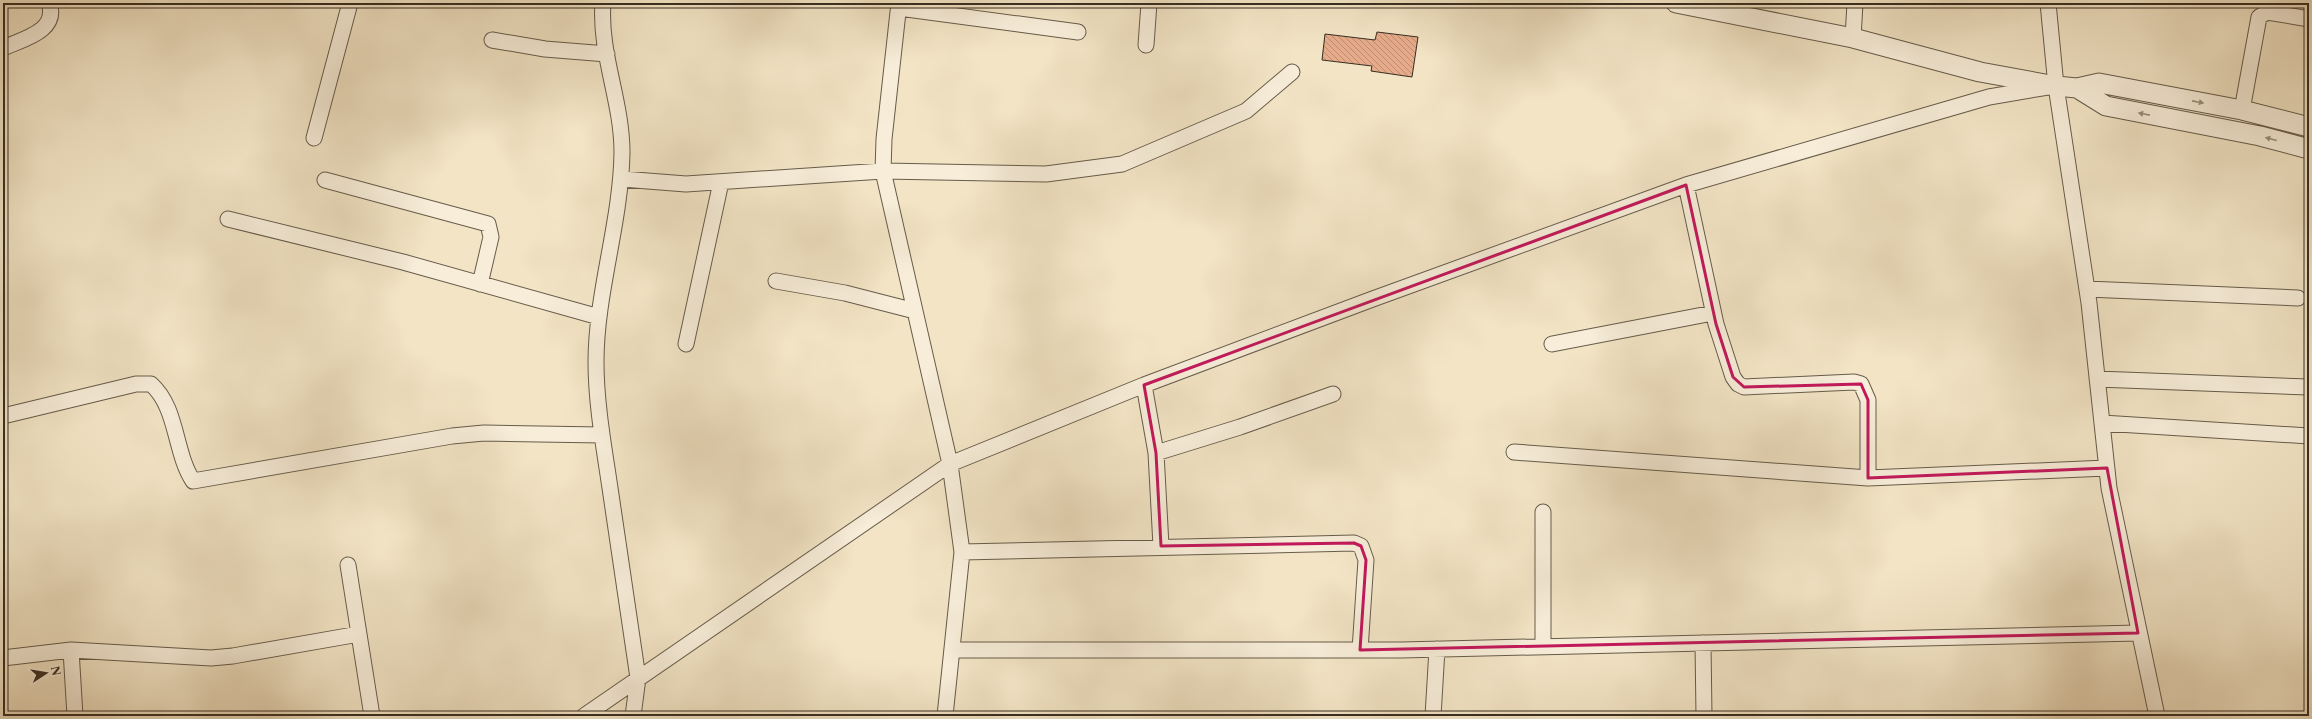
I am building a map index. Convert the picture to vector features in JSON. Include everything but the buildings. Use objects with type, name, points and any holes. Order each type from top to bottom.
[{"type":"street","points":[[3,48],[39,31],[48,24],[52,15],[49,3]]},
{"type":"street","points":[[603,3],[602,20],[607,54],[622,130],[622,179],[599,317],[596,362],[602,435],[638,678],[633,716]]},
{"type":"street","points":[[1146,44],[1149,3]]},
{"type":"street","points":[[1676,3],[1701,5],[1853,38],[1980,72],[2056,86],[2077,88],[2099,83],[2242,110],[2309,127]]},
{"type":"street","points":[[1853,38],[1854,3]]},
{"type":"street","points":[[2048,3],[2056,86],[2086,289],[2107,468],[2138,633],[2157,716]]},
{"type":"street","points":[[314,138],[347,4]]},
{"type":"street","points":[[945,716],[962,552],[950,464],[883,171],[884,139],[899,6],[1078,32]]},
{"type":"street","points":[[2242,110],[2258,17],[2267,12],[2271,12],[2309,19]]},
{"type":"street","points":[[492,40],[545,49],[607,54]]},
{"type":"street","points":[[622,179],[686,184],[883,171],[1046,174],[1122,164],[1246,111],[1292,72]]},
{"type":"street","points":[[584,716],[950,464],[1144,385],[1370,300],[1686,185],[1982,98],[2056,86]]},
{"type":"street","points":[[2077,88],[2106,106],[2260,136],[2309,149]]},
{"type":"street","points":[[324,180],[488,224],[492,237],[480,284]]},
{"type":"street","points":[[686,344],[721,182]]},
{"type":"street","points":[[1686,185],[1713,312],[1728,366],[1738,384],[1756,387],[1854,382],[1861,384],[1866,390],[1868,400],[1868,478]]},
{"type":"street","points":[[228,219],[403,262],[599,317]]},
{"type":"street","points":[[776,281],[845,293],[915,310]]},
{"type":"street","points":[[2086,289],[2298,298]]},
{"type":"street","points":[[1552,344],[1713,312]]},
{"type":"street","points":[[2097,379],[2309,387]]},
{"type":"street","points":[[3,416],[136,384],[151,384],[161,393],[186,471],[193,481],[452,436],[484,433],[602,435]]},
{"type":"street","points":[[1144,385],[1156,453],[1161,546]]},
{"type":"street","points":[[1156,453],[1240,427],[1333,394]]},
{"type":"street","points":[[2102,423],[2309,436]]},
{"type":"street","points":[[1514,452],[1868,478],[2107,468]]},
{"type":"street","points":[[1542,646],[1543,512]]},
{"type":"street","points":[[962,552],[1161,546],[1354,543],[1361,546],[1366,560],[1360,650]]},
{"type":"street","points":[[348,565],[372,716]]},
{"type":"street","points":[[953,650],[1437,649],[2138,633]]},
{"type":"street","points":[[3,658],[71,650],[211,658],[233,656],[359,634]]},
{"type":"street","points":[[1703,643],[1704,716]]},
{"type":"street","points":[[1433,716],[1437,649]]},
{"type":"street","points":[[71,650],[75,716]]},
{"type":"highlighted area","points":[[1686,185],[1716,324],[1733,377],[1744,387],[1861,384],[1868,400],[1868,478],[2107,468],[2138,633],[1360,650],[1366,560],[1361,546],[1354,543],[1161,546],[1156,453],[1144,385]]}]
